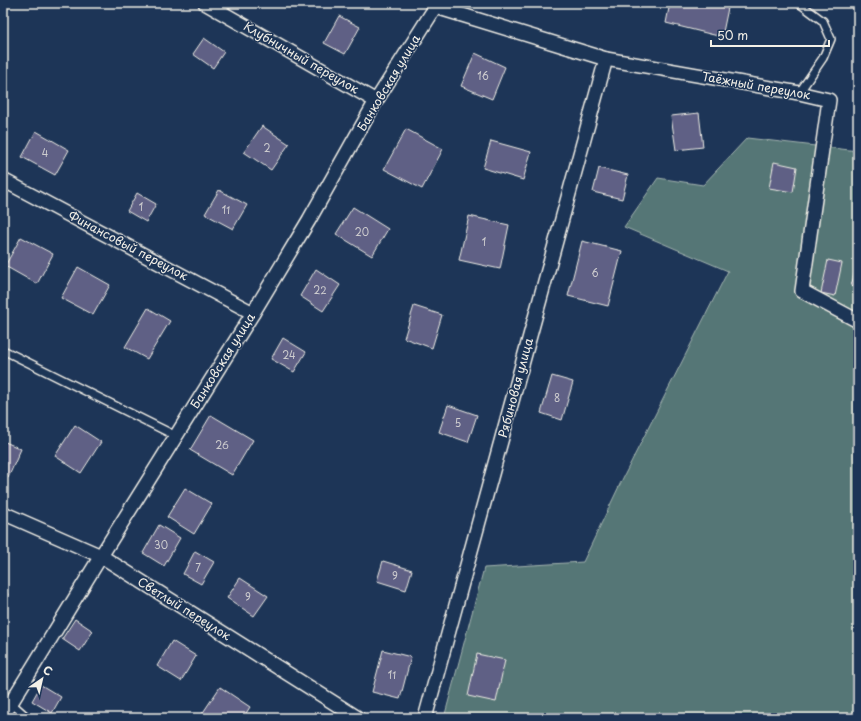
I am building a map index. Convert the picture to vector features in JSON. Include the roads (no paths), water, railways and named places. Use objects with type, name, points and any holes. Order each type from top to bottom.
[{"type":"street","name":"Клубничный переулок","points":[[205,3],[376,101]]},
{"type":"street","name":"Банковская улица","points":[[3,716],[10,702],[100,556],[253,313],[309,220],[376,101],[437,5]]},
{"type":"street","name":"Таёжный переулок","points":[[437,5],[606,59],[799,93],[828,100],[802,291],[858,321]]},
{"type":"street","name":"Рябиновая улица","points":[[425,718],[606,59]]},
{"type":"street","name":"Финансовый переулок","points":[[3,180],[253,313]]},
{"type":"street","name":"Светлый переулок","points":[[3,513],[100,556],[358,718]]},
{"type":"lane","points":[[799,3],[823,21],[831,38],[823,58],[799,93]]},
{"type":"lane","points":[[4,351],[176,436]]},
{"type":"lane","points":[[10,702],[28,718]]}]
